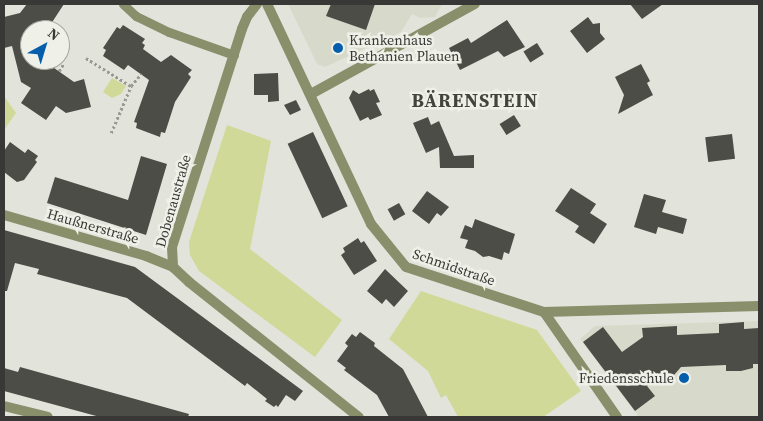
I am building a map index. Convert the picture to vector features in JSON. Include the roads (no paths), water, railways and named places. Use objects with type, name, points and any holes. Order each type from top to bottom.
[{"type":"street","name":"Dobenaustraße","points":[[258,4],[247,17],[234,55],[172,247],[173,266],[189,282],[359,417]]},
{"type":"street","name":"Schmidstraße","points":[[267,4],[275,24],[311,94],[370,224],[406,268],[544,312],[759,306]]},
{"type":"street","points":[[311,94],[475,4]]},
{"type":"street","name":"Haußnerstraße","points":[[4,215],[146,256],[173,266]]},
{"type":"street","points":[[544,312],[617,417]]},
{"type":"street","points":[[4,406],[48,417]]},
{"type":"lane","points":[[123,4],[136,16],[169,32],[234,55]]},
{"type":"place","name":"Krankenhaus Bethanien Plauen","points":[[338,48]]},
{"type":"place","name":"Friedensschule","points":[[684,378]]},
{"type":"district","name":"BÄRENSTEIN","points":[[475,101]]}]
